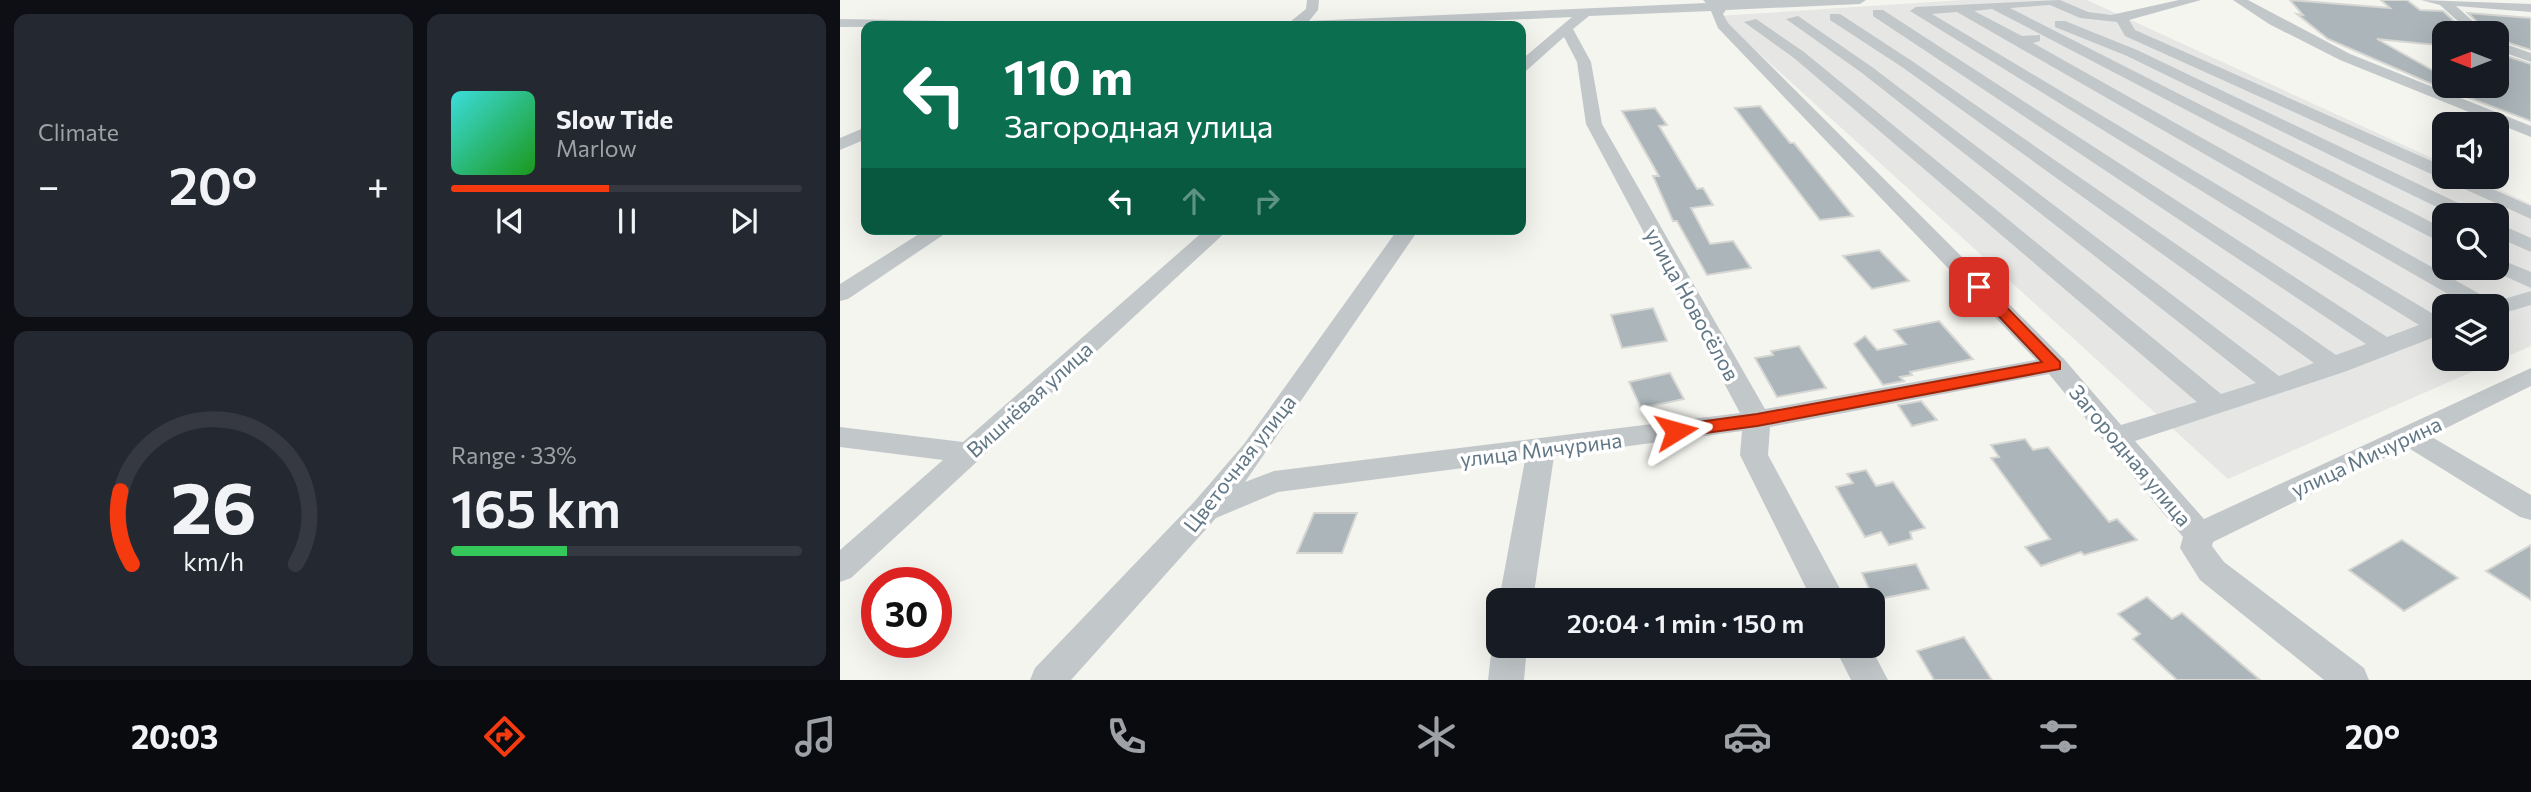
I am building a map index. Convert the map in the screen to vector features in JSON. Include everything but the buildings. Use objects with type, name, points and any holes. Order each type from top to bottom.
[{"type":"street","points":[[1300,21],[1312,10],[1313,0]]},
{"type":"street","points":[[1476,21],[1586,13],[1793,7],[1858,0]]},
{"type":"street","points":[[2020,41],[2080,30],[2103,20],[2195,0]]},
{"type":"street","points":[[2239,0],[2298,36],[2379,75],[2531,132]]},
{"type":"street","points":[[2427,0],[2531,8]]},
{"type":"street","points":[[1751,22],[1793,7],[1835,16],[2052,1],[2074,13],[2103,20]]},
{"type":"street","points":[[2442,1],[2465,21]]},
{"type":"street","points":[[1994,5],[2432,230]]},
{"type":"street","points":[[2020,5],[2204,88],[2443,203]]},
{"type":"street","points":[[1793,7],[1867,70],[2276,386]]},
{"type":"street","points":[[1959,8],[2464,294]]},
{"type":"street","points":[[1718,10],[1751,22],[1799,55],[2217,405]]},
{"type":"street","name":"Загородная улица","points":[[1718,10],[2054,365],[2199,535],[2196,548],[2212,571],[2351,680]]},
{"type":"street","points":[[1918,11],[2432,321]]},
{"type":"street","points":[[1526,64],[1586,13]]},
{"type":"street","points":[[1878,13],[2386,347]]},
{"type":"street","points":[[1835,16],[1908,64],[2335,366]]},
{"type":"street","points":[[2122,18],[2130,33],[2432,168]]},
{"type":"street","points":[[840,23],[861,23]]},
{"type":"street","name":"улица Новосёлов","points":[[1566,28],[1584,62],[1594,124],[1757,420]]},
{"type":"street","points":[[2510,49],[2531,58]]},
{"type":"street","points":[[1867,70],[1990,54]]},
{"type":"street","points":[[2204,88],[2229,79]]},
{"type":"street","points":[[840,145],[861,134]]},
{"type":"street","points":[[2476,189],[2531,214]]},
{"type":"street","points":[[840,294],[933,235]]},
{"type":"street","name":"Вишнёвая улица","points":[[840,569],[1212,235]]},
{"type":"street","name":"Цветочная улица","points":[[1048,680],[1205,510],[1254,451],[1405,235]]},
{"type":"street","points":[[2509,235],[2531,246]]},
{"type":"street","points":[[2509,270],[2531,281]]},
{"type":"street","points":[[2509,304],[2531,298]]},
{"type":"street","points":[[2115,437],[2335,366],[2432,329]]},
{"type":"street","name":"улица Мичурина","points":[[1205,510],[1274,482],[1757,420],[2054,365]]},
{"type":"street","name":"улица Мичурина","points":[[2199,535],[2531,376]]},
{"type":"street","points":[[1757,420],[1754,455],[1823,588]]},
{"type":"street","points":[[2410,436],[2531,509]]},
{"type":"street","points":[[840,437],[969,453]]},
{"type":"street","points":[[1518,588],[1542,449]]},
{"type":"street","points":[[1254,451],[1274,482]]},
{"type":"street","points":[[1506,680],[1509,658]]},
{"type":"street","points":[[1858,658],[1870,680]]},
{"type":"shaded area","points":[[1963,0],[2087,0],[2432,158],[2432,189],[2498,189],[2531,204],[2531,346],[2509,356],[2509,294],[2432,294],[2432,371],[2474,371],[2228,479],[1718,16]]},
{"type":"route","points":[[1676,431],[1757,420],[2054,365],[1979,287]]}]
